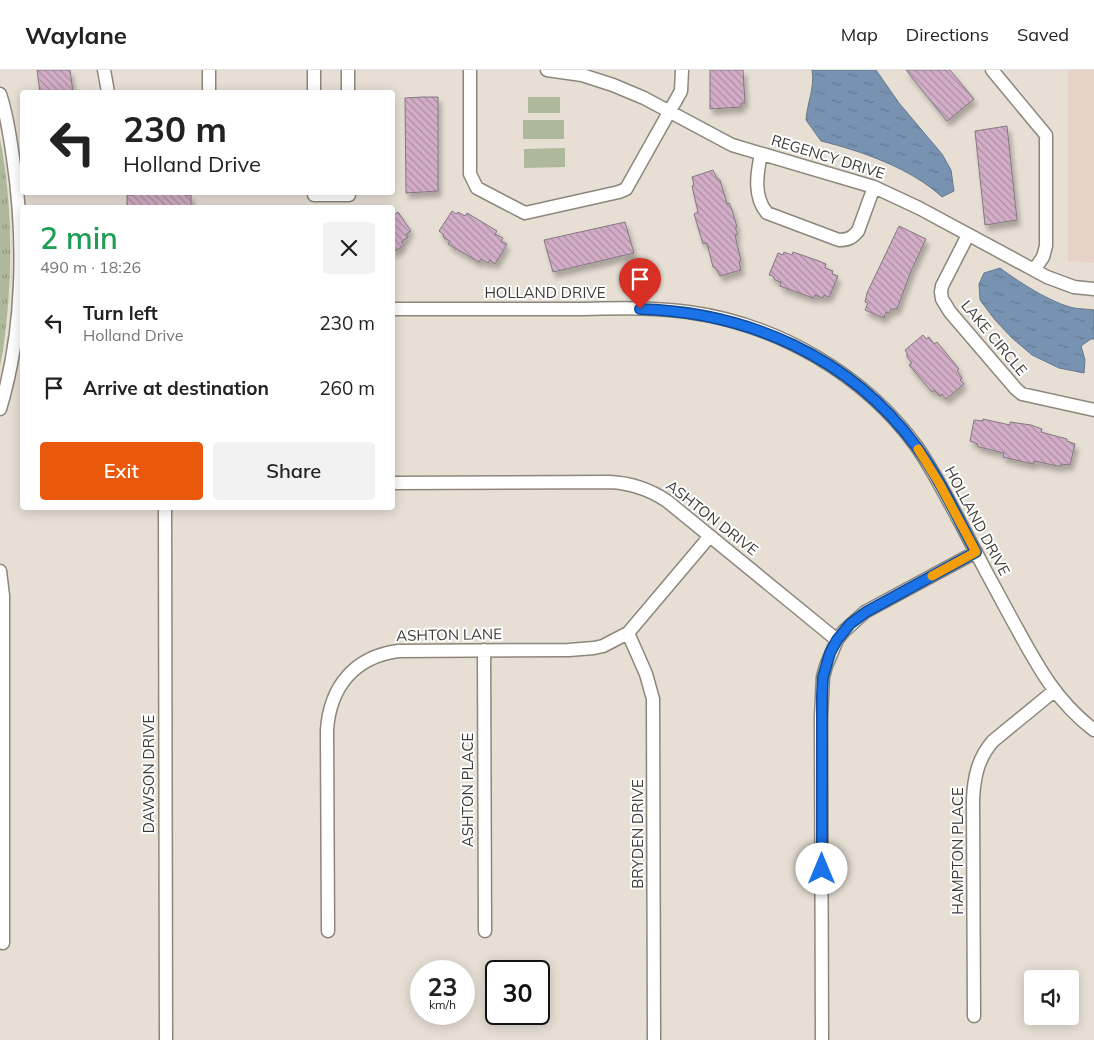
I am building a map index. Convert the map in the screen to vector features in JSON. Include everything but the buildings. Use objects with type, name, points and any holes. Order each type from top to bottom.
[{"type":"street","points":[[104,70],[108,90]]},
{"type":"street","points":[[209,70],[209,90]]},
{"type":"street","points":[[314,70],[314,90]]},
{"type":"street","points":[[348,70],[348,90]]},
{"type":"street","points":[[470,70],[470,174],[472,181],[476,188],[525,213],[610,195],[626,189],[681,91],[682,70]]},
{"type":"street","name":"REGENCY DRIVE","points":[[547,70],[582,75],[613,85],[670,112],[732,145],[874,187],[919,208],[1063,284],[1094,290]]},
{"type":"street","points":[[992,70],[1046,135],[1046,246],[1044,257],[1034,270]]},
{"type":"street","points":[[0,94],[6,112],[15,169],[20,238]]},
{"type":"street","points":[[761,154],[756,179],[762,208],[767,213],[839,240],[847,240],[858,231],[874,187]]},
{"type":"street","points":[[314,195],[349,195]]},
{"type":"street","name":"LAKE CIRCLE","points":[[968,235],[940,292],[950,312],[991,362],[1022,394],[1094,410]]},
{"type":"street","points":[[0,409],[14,349],[20,275]]},
{"type":"street","name":"HOLLAND DRIVE","points":[[395,309],[661,310],[688,312],[713,317],[772,335],[797,346],[823,361],[878,402],[916,446],[930,467],[1040,670],[1054,691],[1074,713],[1094,730]]},
{"type":"street","name":"ASHTON DRIVE","points":[[395,483],[624,484],[647,490],[659,496],[710,536],[837,640]]},
{"type":"street","name":"DAWSON DRIVE","points":[[165,510],[166,1040]]},
{"type":"street","name":"ASHTON LANE","points":[[328,931],[326,730],[329,712],[336,693],[346,677],[368,660],[406,650],[569,650],[594,648],[613,642],[628,634],[710,536]]},
{"type":"street","points":[[822,1040],[822,696],[826,666],[837,640],[850,624],[866,612],[976,552]]},
{"type":"street","points":[[0,571],[3,596],[3,944]]},
{"type":"street","name":"BRYDEN DRIVE","points":[[628,634],[635,646],[651,686],[654,707],[654,1040]]},
{"type":"street","name":"ASHTON PLACE","points":[[484,650],[485,931]]},
{"type":"street","name":"HAMPTON PLACE","points":[[974,1016],[973,800],[976,772],[983,756],[993,741],[1054,691]]},
{"type":"shaded area","points":[[1068,70],[1094,70],[1094,263],[1068,261]]},
{"type":"green space","points":[[528,97],[560,97],[560,113],[528,113]]},
{"type":"green space","points":[[523,120],[564,120],[564,139],[523,139]]},
{"type":"green space","points":[[0,139],[8,193],[10,253],[7,312],[0,367]]},
{"type":"green space","points":[[565,148],[565,167],[524,168],[524,149]]},
{"type":"water","points":[[812,70],[876,70],[899,103],[942,154],[951,170],[954,191],[942,197],[916,178],[886,162],[821,141],[806,120],[812,89]]},
{"type":"water","points":[[1000,268],[1055,302],[1074,308],[1094,310],[1094,339],[1081,346],[1085,360],[1084,373],[1059,368],[1032,355],[995,320],[980,300],[979,284],[984,273]]},
{"type":"slow traffic","points":[[918,449],[930,467],[976,552],[932,576]]},
{"type":"route","points":[[640,309],[688,312],[744,325],[797,346],[838,371],[878,402],[916,446],[930,467],[976,552],[866,612],[850,624],[837,640],[830,653],[823,677],[821,717],[822,869]]}]
